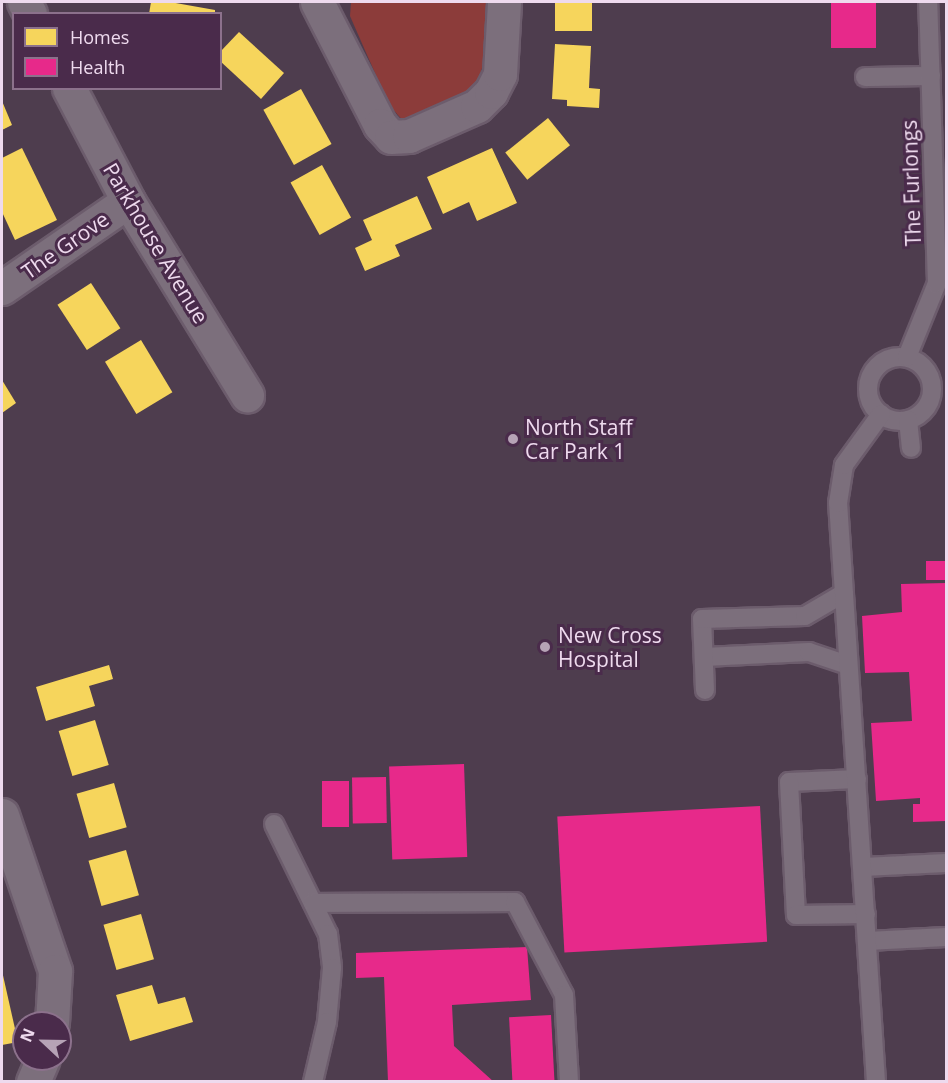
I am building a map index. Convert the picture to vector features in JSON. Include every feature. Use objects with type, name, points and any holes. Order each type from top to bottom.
[{"type":"street","points":[[317,2],[380,125],[392,137],[409,136],[477,106],[490,92],[500,74],[504,2]]},
{"type":"street","name":"Parkhouse Avenue","points":[[70,90],[128,201],[247,395]]},
{"type":"street","name":"The Grove","points":[[2,288],[128,201]]},
{"type":"street","points":[[2,815],[55,971],[53,1011]]},
{"type":"lane","name":"The Furlongs","points":[[907,357],[937,283],[928,2]]},
{"type":"lane","points":[[865,77],[931,76]]},
{"type":"lane","points":[[907,357],[930,374],[939,398],[922,414],[908,420],[892,421],[881,414],[870,401],[869,380],[882,362],[907,357]]},
{"type":"lane","points":[[876,1082],[838,503],[844,465],[881,414]]},
{"type":"lane","points":[[908,420],[911,448]]},
{"type":"lane","points":[[705,690],[702,619],[805,616],[844,593]]},
{"type":"lane","points":[[704,657],[809,652],[848,665]]},
{"type":"lane","points":[[857,779],[789,782],[796,915],[866,914]]},
{"type":"lane","points":[[274,824],[328,934],[332,968],[327,1022],[313,1082]]},
{"type":"lane","points":[[863,867],[946,863]]},
{"type":"lane","points":[[313,903],[514,902],[564,995],[569,1082]]},
{"type":"lane","points":[[867,941],[946,937]]},
{"type":"shaded area","points":[[351,2],[491,2],[492,35],[476,88],[405,123],[389,105],[350,16]]},
{"type":"building: Homes","points":[[151,2],[170,2],[215,10],[215,12],[149,12]]},
{"type":"building: Homes","points":[[555,2],[592,2],[592,31],[555,31]]},
{"type":"building: Homes","points":[[239,32],[284,73],[261,99],[222,63],[222,50]]},
{"type":"building: Homes","points":[[555,44],[591,46],[589,88],[600,89],[599,108],[567,106],[567,100],[552,99]]},
{"type":"building: Homes","points":[[301,89],[332,144],[294,165],[263,110]]},
{"type":"building: Homes","points":[[2,101],[12,125],[2,130]]},
{"type":"building: Homes","points":[[548,118],[570,145],[527,180],[505,153]]},
{"type":"building: Homes","points":[[22,148],[57,220],[15,240],[2,212],[2,158]]},
{"type":"building: Homes","points":[[492,148],[517,203],[477,221],[469,202],[443,214],[427,177]]},
{"type":"building: Homes","points":[[322,165],[351,217],[320,235],[291,182]]},
{"type":"building: Homes","points":[[417,196],[432,229],[395,245],[400,256],[365,271],[355,248],[372,240],[363,220]]},
{"type":"building: Homes","points":[[91,283],[120,328],[87,350],[57,305]]},
{"type":"building: Homes","points":[[141,340],[172,392],[136,414],[105,362]]},
{"type":"building: Homes","points":[[2,380],[16,403],[2,413]]},
{"type":"building: Homes","points":[[109,665],[113,679],[89,686],[95,706],[46,721],[36,687]]},
{"type":"building: Homes","points":[[95,720],[109,765],[72,776],[59,731]]},
{"type":"building: Homes","points":[[114,783],[127,827],[89,838],[77,794]]},
{"type":"building: Homes","points":[[126,850],[139,895],[101,906],[89,861]]},
{"type":"building: Homes","points":[[141,914],[154,959],[116,970],[104,925]]},
{"type":"building: Homes","points":[[2,971],[12,1015],[12,1043],[2,1045]]},
{"type":"building: Homes","points":[[152,985],[158,1004],[185,997],[193,1022],[130,1041],[116,995]]},
{"type":"building: Health","points":[[831,2],[876,2],[876,48],[831,48]]},
{"type":"building: Health","points":[[926,561],[946,561],[946,580],[926,580]]},
{"type":"building: Health","points":[[946,583],[946,821],[913,822],[913,804],[920,804],[920,798],[876,801],[871,723],[912,721],[909,672],[865,673],[862,616],[902,612],[901,584]]},
{"type":"building: Health","points":[[464,764],[467,857],[392,860],[389,767]]},
{"type":"building: Health","points":[[386,777],[387,823],[353,824],[352,778]]},
{"type":"building: Health","points":[[322,781],[349,781],[349,827],[322,827]]},
{"type":"building: Health","points":[[760,806],[767,942],[564,952],[557,817]]},
{"type":"building: Health","points":[[527,947],[531,1000],[452,1005],[454,1046],[494,1082],[388,1082],[384,977],[356,978],[356,953]]},
{"type":"building: Health","points":[[551,1015],[555,1082],[512,1082],[509,1017]]},
{"type":"place","name":"North Staff Car Park 1","points":[[513,439]]},
{"type":"place","name":"New Cross Hospital","points":[[545,647]]}]
